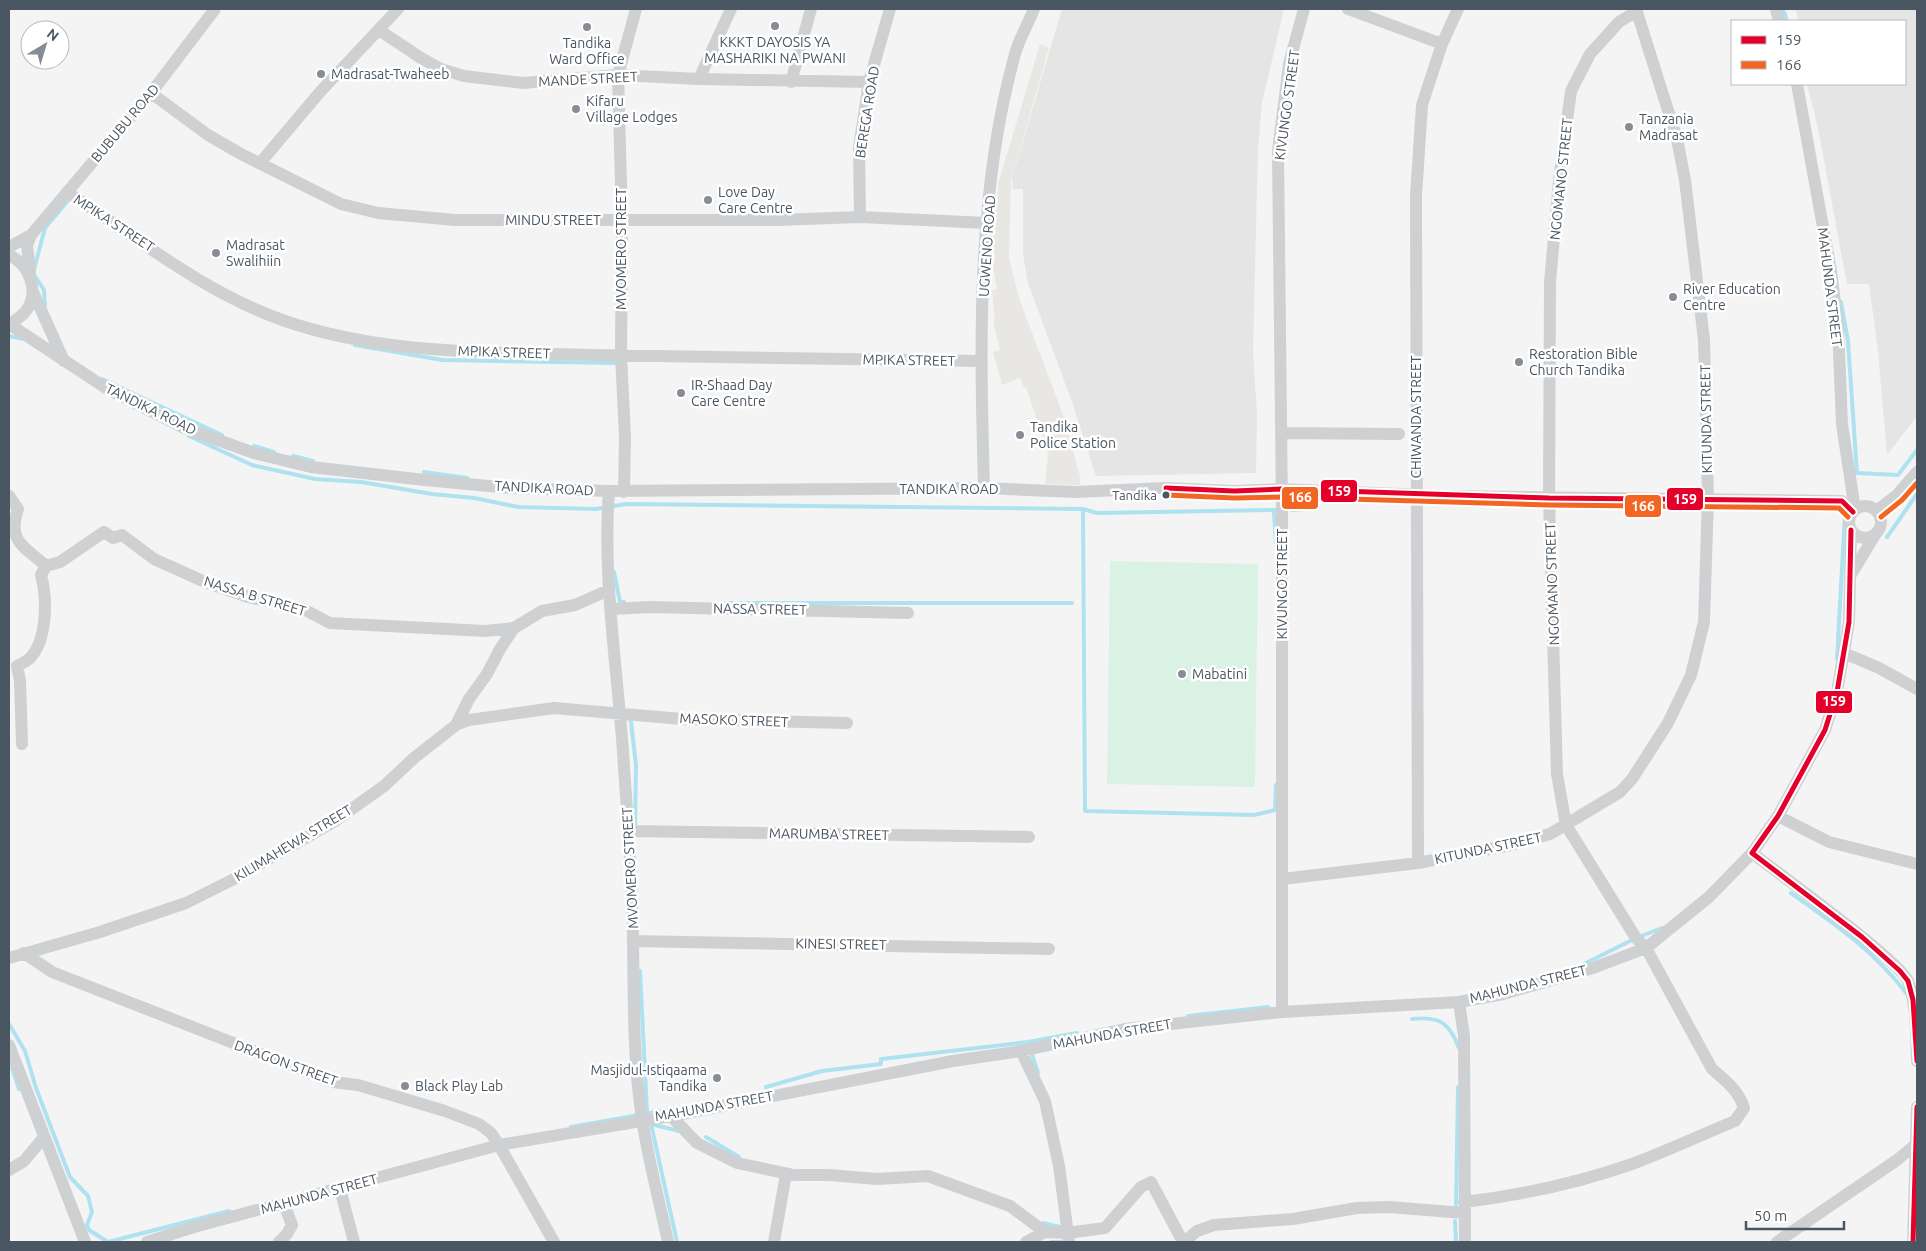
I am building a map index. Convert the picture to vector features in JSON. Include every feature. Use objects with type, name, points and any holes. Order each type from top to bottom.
[{"type":"street","name":"BUBUBU ROAD","points":[[32,235],[151,93],[215,9]]},
{"type":"street","points":[[260,163],[320,92],[398,9]]},
{"type":"street","name":"MVOMERO STREET","points":[[624,492],[625,437],[621,355],[622,219],[618,74],[636,9]]},
{"type":"street","points":[[699,79],[731,9]]},
{"type":"street","points":[[791,82],[811,9]]},
{"type":"street","name":"BEREGA ROAD","points":[[860,217],[859,148],[869,82],[890,9]]},
{"type":"street","name":"UGWENO ROAD","points":[[984,488],[980,361],[987,223],[1001,114],[1015,52],[1034,9]]},
{"type":"street","name":"KIVUNGO STREET","points":[[1282,1012],[1281,433],[1278,151],[1289,64],[1304,9]]},
{"type":"street","points":[[1348,9],[1442,44]]},
{"type":"street","name":"CHIWANDA STREET","points":[[1418,863],[1417,186],[1422,105],[1442,44],[1458,9]]},
{"type":"street","name":"KITUNDA STREET","points":[[1282,879],[1418,863],[1511,845],[1550,834],[1620,792],[1632,779],[1668,723],[1691,675],[1704,622],[1708,498],[1704,340],[1685,180],[1677,139],[1636,10]]},
{"type":"street","name":"NGOMANO STREET","points":[[1464,1208],[1558,1186],[1632,1164],[1735,1120],[1744,1108],[1742,1100],[1726,1080],[1712,1069],[1646,948],[1636,938],[1566,825],[1557,774],[1549,498],[1550,282],[1558,181],[1571,91],[1590,54],[1619,22],[1636,10]]},
{"type":"street","name":"MANDE STREET","points":[[379,30],[420,58],[441,69],[464,76],[523,83],[618,74],[791,82],[869,82]]},
{"type":"street","name":"MAHUNDA STREET","points":[[1797,85],[1831,271],[1838,328],[1842,424],[1854,511]]},
{"type":"street","name":"MINDU STREET","points":[[151,93],[208,135],[241,154],[341,204],[378,213],[455,220],[777,220],[860,217],[987,223]]},
{"type":"street","name":"MPIKA STREET","points":[[67,192],[184,272],[243,303],[285,321],[343,337],[428,350],[980,361]]},
{"type":"street","points":[[9,247],[32,235]]},
{"type":"street","points":[[32,235],[27,245],[27,257],[33,292],[64,361]]},
{"type":"street","points":[[9,255],[23,264],[31,277]]},
{"type":"street","points":[[9,325],[26,312],[33,292]]},
{"type":"street","name":"TANDIKA ROAD","points":[[9,325],[109,390],[182,427],[254,453],[301,464],[425,480],[510,488],[609,492],[984,488],[1075,492],[1166,488],[1234,491],[1281,489],[1549,498],[1708,498],[1842,501],[1854,511]]},
{"type":"street","points":[[1281,433],[1399,434]]},
{"type":"street","points":[[1876,511],[1897,495],[1917,472]]},
{"type":"street","name":"MVOMERO STREET","points":[[609,492],[609,590],[612,609],[616,682],[621,712],[628,831],[633,941],[632,1009],[642,1119],[668,1242]]},
{"type":"street","points":[[9,496],[18,508],[13,529],[16,538],[46,566],[41,574],[46,594],[44,626],[31,658],[13,663],[20,681],[22,744]]},
{"type":"street","points":[[1852,573],[1875,535],[1881,523],[1876,511],[1864,506],[1854,511],[1849,524],[1852,530],[1862,538],[1875,535]]},
{"type":"street","name":"MAHUNDA STREET","points":[[147,1242],[194,1227],[499,1145],[642,1119],[671,1116],[953,1061],[1021,1051],[1125,1029],[1282,1012],[1459,1002],[1521,989],[1593,968],[1646,948],[1709,897],[1752,852],[1778,816],[1825,730],[1837,692],[1844,653],[1852,573],[1852,530]]},
{"type":"street","name":"NASSA B STREET","points":[[46,566],[60,562],[101,533],[113,538],[118,535],[125,537],[154,559],[204,582],[248,597],[303,609],[330,622],[485,631],[514,628]]},
{"type":"street","points":[[456,725],[469,699],[488,674],[500,648],[514,628],[542,611],[574,605],[609,590]]},
{"type":"street","name":"NASSA STREET","points":[[612,609],[651,607],[908,613]]},
{"type":"street","points":[[1844,653],[1879,668],[1917,689]]},
{"type":"street","name":"KILIMAHEWA STREET","points":[[9,958],[100,932],[186,904],[335,821],[384,786],[414,758],[456,725],[469,720],[554,708],[621,712]]},
{"type":"street","name":"MASOKO STREET","points":[[621,712],[682,719],[846,723]]},
{"type":"street","points":[[1778,816],[1829,842],[1917,864]]},
{"type":"street","name":"MARUMBA STREET","points":[[628,831],[1029,837]]},
{"type":"street","points":[[1752,852],[1876,948],[1907,979],[1914,1003],[1917,1061]]},
{"type":"street","name":"KINESI STREET","points":[[633,941],[1050,948]]},
{"type":"street","name":"DRAGON STREET","points":[[24,954],[52,972],[323,1078],[358,1085],[436,1108],[479,1124],[491,1133],[499,1145],[554,1242]]},
{"type":"street","points":[[1459,1002],[1464,1036],[1465,1242]]},
{"type":"street","points":[[9,1045],[14,1072],[44,1138],[85,1242]]},
{"type":"street","points":[[1021,1051],[1045,1101],[1058,1166],[1068,1238]]},
{"type":"street","points":[[1913,1242],[1917,1107]]},
{"type":"street","points":[[671,1116],[697,1143],[737,1163],[786,1174],[877,1179],[928,1176],[1010,1206],[1045,1232],[1068,1238],[1105,1228],[1141,1187],[1151,1182],[1184,1242],[1197,1231],[1214,1225],[1293,1219],[1357,1208],[1464,1208]]},
{"type":"street","points":[[9,1170],[24,1161],[44,1138]]},
{"type":"street","points":[[1777,1242],[1898,1160],[1915,1145]]},
{"type":"street","points":[[774,1242],[786,1174]]},
{"type":"street","points":[[340,1189],[354,1242]]},
{"type":"street","points":[[279,1242],[288,1234],[292,1224],[284,1204]]},
{"type":"street","points":[[1026,1242],[1045,1232]]},
{"type":"shaded area","points":[[1062,9],[1284,9],[1262,103],[1258,148],[1253,351],[1257,414],[1256,473],[1096,476],[1073,405],[1027,280],[1023,253],[1023,189],[1013,189],[1012,178]]},
{"type":"shaded area","points":[[1795,9],[1917,9],[1917,416],[1887,455],[1878,351],[1869,284],[1847,284],[1818,128],[1807,85],[1906,85],[1906,20],[1799,20]]},
{"type":"shaded area","points":[[1040,44],[1049,48],[1011,180],[1009,257],[1019,298],[1062,412],[1080,476],[1080,485],[1045,484],[1048,453],[1026,387],[1024,388],[1020,378],[1002,385],[993,352],[1000,350],[993,321],[995,321],[992,290],[997,289],[992,262],[995,261],[993,242],[999,181]]},
{"type":"green space","name":"Mabatini","points":[[1110,561],[1258,564],[1255,787],[1107,784]]},
{"type":"waterway","points":[[1783,9],[1787,20]]},
{"type":"waterway","points":[[45,306],[44,290],[33,273],[45,228],[71,197]]},
{"type":"waterway","points":[[1841,302],[1848,341],[1857,473],[1898,475],[1917,450]]},
{"type":"waterway","points":[[9,336],[24,339]]},
{"type":"waterway","points":[[355,345],[442,360],[617,363]]},
{"type":"waterway","points":[[102,379],[222,435]]},
{"type":"waterway","points":[[189,436],[252,465],[315,479],[361,482],[432,494],[474,498],[518,507],[596,509],[626,504],[1083,509],[1097,513],[1276,510]]},
{"type":"waterway","points":[[254,446],[274,452]]},
{"type":"waterway","points":[[293,456],[313,461]]},
{"type":"waterway","points":[[424,472],[467,478]]},
{"type":"waterway","points":[[1887,537],[1917,494]]},
{"type":"waterway","points":[[1083,509],[1085,811],[1254,815],[1275,810],[1276,785]]},
{"type":"waterway","points":[[1292,510],[1305,509]]},
{"type":"waterway","points":[[1274,511],[1276,546]]},
{"type":"waterway","points":[[1837,659],[1845,512]]},
{"type":"waterway","points":[[614,572],[620,602],[624,602]]},
{"type":"waterway","points":[[726,603],[1072,603]]},
{"type":"waterway","points":[[631,722],[636,765],[635,829]]},
{"type":"waterway","points":[[1791,893],[1839,927],[1867,951],[1907,994]]},
{"type":"waterway","points":[[1582,965],[1636,938],[1662,928]]},
{"type":"waterway","points":[[640,971],[647,1112]]},
{"type":"waterway","points":[[1188,1016],[1268,1007]]},
{"type":"waterway","points":[[1412,1019],[1429,1019],[1442,1023],[1451,1032],[1459,1048]]},
{"type":"waterway","points":[[9,1024],[25,1051],[36,1088],[70,1177],[88,1196],[92,1212],[87,1225],[89,1230],[108,1242],[229,1211]]},
{"type":"waterway","points":[[757,1093],[768,1091],[766,1087],[822,1071],[881,1064],[881,1059],[1028,1042],[1077,1033]]},
{"type":"waterway","points":[[1031,1051],[1038,1073]]},
{"type":"waterway","points":[[12,1068],[19,1089]]},
{"type":"waterway","points":[[1456,1208],[1458,1087]]},
{"type":"waterway","points":[[571,1127],[684,1107]]},
{"type":"waterway","points":[[677,1242],[651,1124],[679,1131]]},
{"type":"waterway","points":[[706,1137],[739,1157]]},
{"type":"waterway","points":[[1455,1221],[1456,1242]]},
{"type":"waterway","points":[[1043,1223],[1060,1227]]},
{"type":"waterway","points":[[1051,1242],[1066,1242]]},
{"type":"transit line","name":"166","points":[[1881,517],[1902,500],[1917,483]]},
{"type":"transit line","name":"159","points":[[1166,488],[1234,491],[1281,489],[1549,498],[1842,501],[1853,512]]},
{"type":"transit line","name":"166","points":[[1166,495],[1549,505],[1839,508],[1848,517]]},
{"type":"transit line","name":"159","points":[[1752,853],[1778,816],[1825,730],[1837,692],[1849,622],[1851,530]]},
{"type":"transit line","name":"159","points":[[1752,853],[1862,937],[1900,971],[1908,981],[1913,1000],[1917,1061]]},
{"type":"transit line","name":"159","points":[[1913,1242],[1917,1107]]},
{"type":"place","name":"KKKT DAYOSIS YA MASHARIKI NA PWANI","points":[[775,26]]},
{"type":"place","name":"Tandika Ward Office","points":[[587,27]]},
{"type":"place","name":"Madrasat-Twaheeb","points":[[321,74]]},
{"type":"place","name":"Kifaru Village Lodges","points":[[576,109]]},
{"type":"place","name":"Tanzania Madrasat","points":[[1629,127]]},
{"type":"place","name":"Love Day Care Centre","points":[[708,200]]},
{"type":"place","name":"Madrasat Swalihiin","points":[[216,253]]},
{"type":"place","name":"River Education Centre","points":[[1673,297]]},
{"type":"place","name":"Restoration Bible Church Tandika","points":[[1519,362]]},
{"type":"place","name":"IR-Shaad Day Care Centre","points":[[681,393]]},
{"type":"place","name":"Tandika Police Station","points":[[1020,435]]},
{"type":"place","name":"Tandika","points":[[1166,495]]},
{"type":"place","name":"Mabatini","points":[[1182,674]]},
{"type":"place","name":"Masjidul-Istiqaama Tandika","points":[[717,1078]]},
{"type":"place","name":"Black Play Lab","points":[[405,1086]]}]
